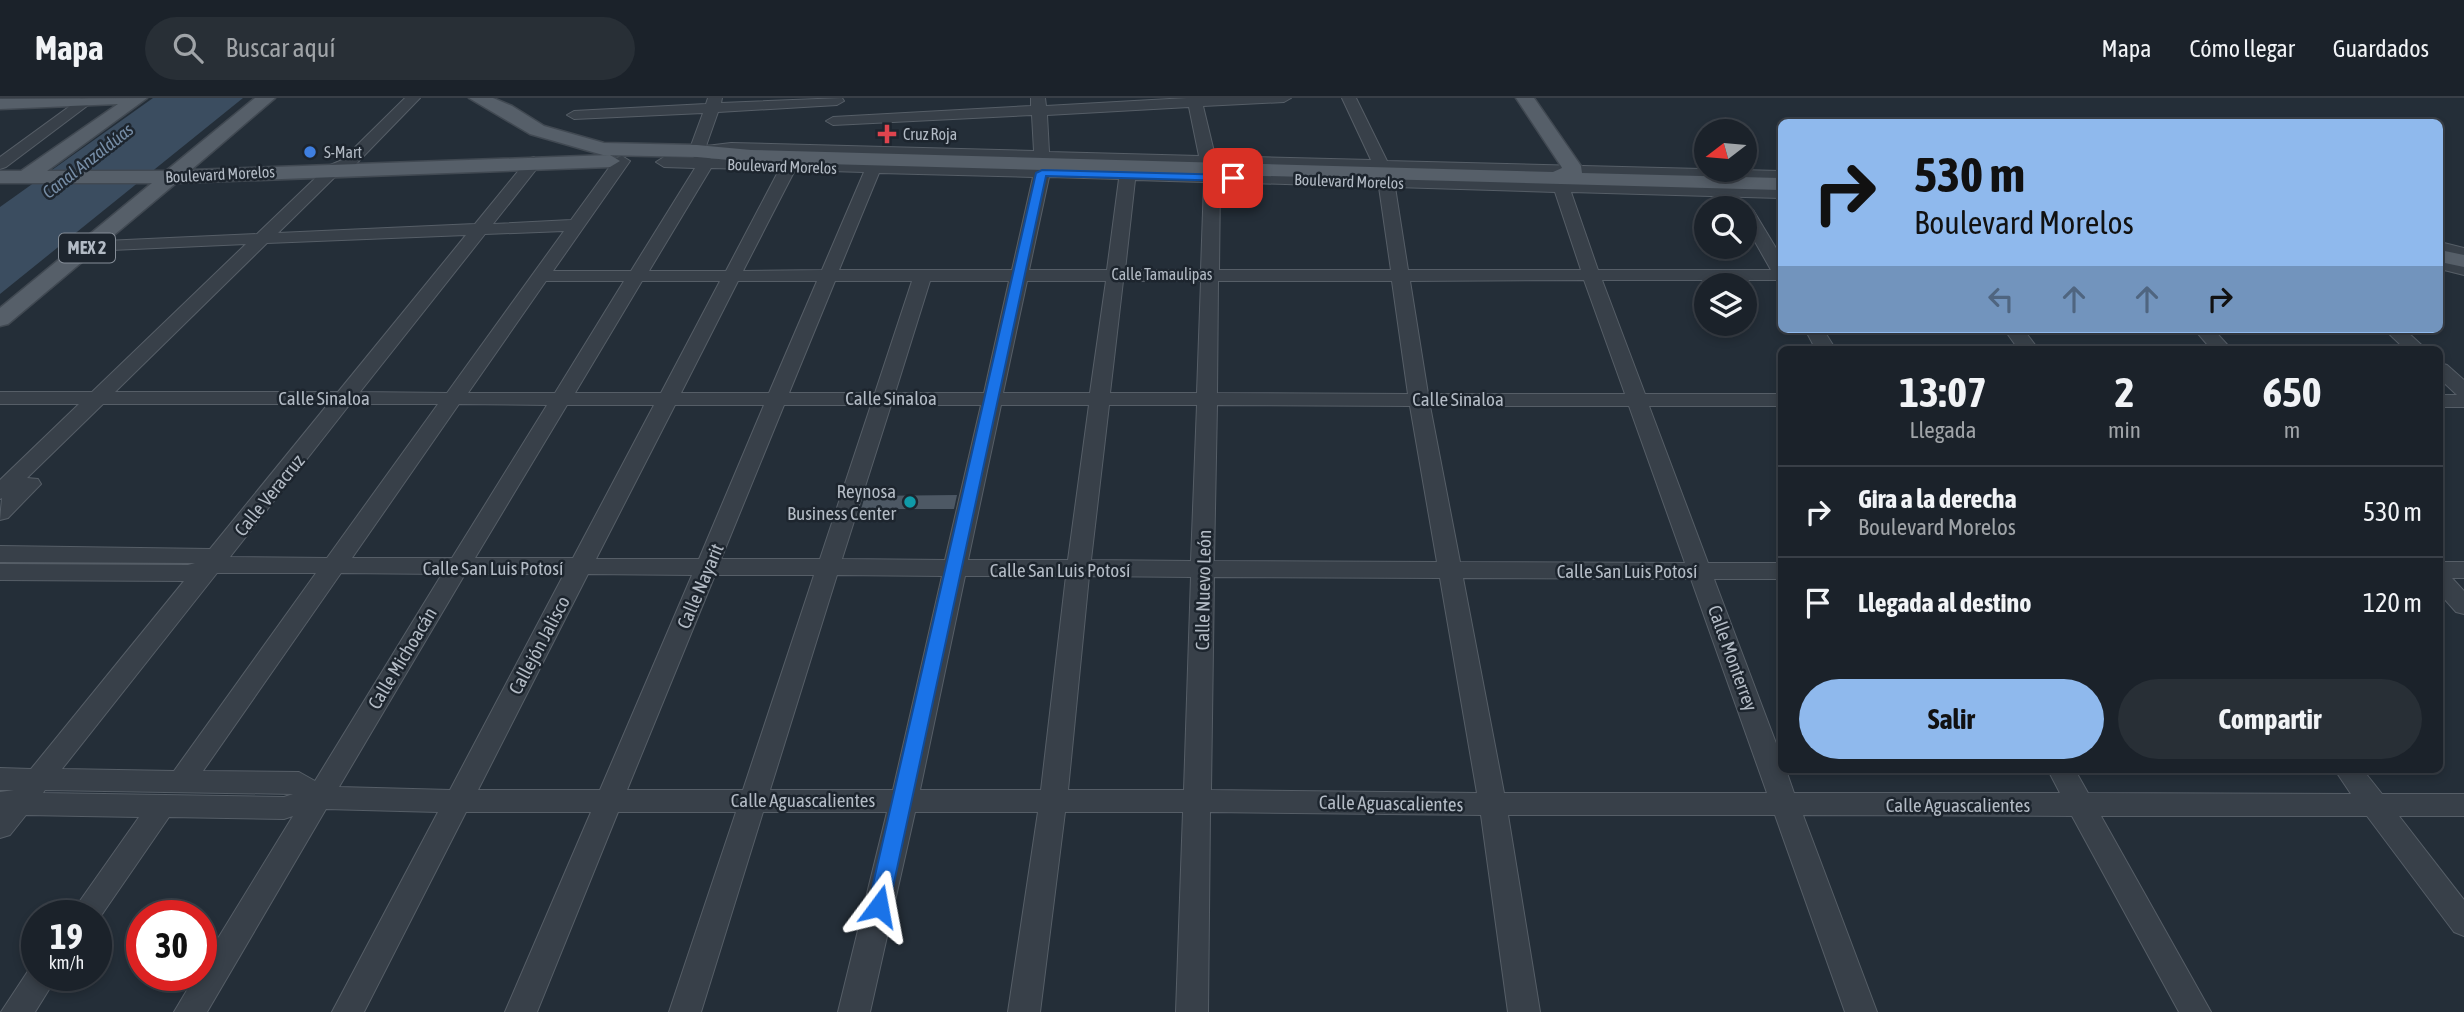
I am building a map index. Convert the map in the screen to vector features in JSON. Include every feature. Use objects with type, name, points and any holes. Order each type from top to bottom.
[{"type":"main road","points":[[0,104],[127,98]]},
{"type":"main road","points":[[0,196],[138,98]]},
{"type":"main road","points":[[147,98],[154,98]]},
{"type":"main road","points":[[260,104],[281,98]]},
{"type":"main road","name":"Boulevard Morelos","points":[[478,98],[506,110],[537,130],[556,136],[615,150],[704,156],[826,154],[875,164],[1563,172],[1731,187],[1767,181]]},
{"type":"main road","points":[[1506,98],[1563,172]]},
{"type":"main road","points":[[1522,100],[1563,172]]},
{"type":"main road","name":"MEX 2","points":[[0,319],[89,246],[163,177],[260,104]]},
{"type":"main road","points":[[534,162],[548,146],[546,138],[537,130]]},
{"type":"main road","name":"Boulevard Morelos","points":[[0,177],[163,177],[344,167],[664,162],[704,156]]},
{"type":"main road","points":[[1563,172],[1599,171]]},
{"type":"main road","points":[[2443,257],[2464,261]]},
{"type":"street","points":[[0,492],[97,398],[271,238],[413,98]]},
{"type":"street","points":[[556,136],[588,98]]},
{"type":"street","points":[[937,98],[937,134]]},
{"type":"street","points":[[833,121],[937,134],[1038,104],[1284,98]]},
{"type":"street","points":[[1349,98],[1383,173],[1419,399],[1493,804],[1524,1012]]},
{"type":"street","points":[[0,164],[98,99]]},
{"type":"street","points":[[574,114],[713,103],[837,100],[826,154]]},
{"type":"street","name":"Calle Nuevo León","points":[[1192,1012],[1210,274],[1210,168],[1195,100]]},
{"type":"street","name":"Calle Michoacán","points":[[190,1012],[317,798],[637,275],[704,156],[713,103]]},
{"type":"street","points":[[854,1012],[1020,274],[1042,164],[1038,104]]},
{"type":"street","name":"Boulevard Morelos","points":[[826,154],[937,134],[1042,164],[1128,175],[1210,168]]},
{"type":"street","name":"Boulevard Morelos","points":[[704,156],[789,166],[1042,164],[1383,173],[1563,172]]},
{"type":"street","points":[[181,781],[622,161]]},
{"type":"street","name":"Calle Veracruz","points":[[0,827],[9,803],[38,779],[347,398],[534,162]]},
{"type":"street","name":"Calle Nayarit","points":[[521,1012],[875,164]]},
{"type":"street","name":"Callejón Jalisco","points":[[348,1012],[456,800],[789,166]]},
{"type":"street","name":"Boulevard Morelos","points":[[1599,171],[1767,181]]},
{"type":"street","name":"Calle Monterrey","points":[[1563,172],[1591,274],[1861,1012]]},
{"type":"street","points":[[1024,1012],[1053,801],[1078,570],[1128,175]]},
{"type":"street","points":[[1731,187],[1736,196]]},
{"type":"street","name":"Boulevard Morelos","points":[[1731,187],[1778,192]]},
{"type":"street","points":[[89,246],[578,225]]},
{"type":"street","points":[[1757,231],[1778,267]]},
{"type":"street","points":[[0,513],[118,398],[271,238]]},
{"type":"street","points":[[2443,248],[2464,253]]},
{"type":"street","points":[[2443,265],[2464,272]]},
{"type":"street","points":[[2443,275],[2464,272]]},
{"type":"street","points":[[685,1012],[923,274]]},
{"type":"street","name":"Calle Tamaulipas","points":[[543,275],[1778,274]]},
{"type":"street","points":[[2207,333],[2218,346]]},
{"type":"street","points":[[2398,333],[2412,346]]},
{"type":"street","points":[[2443,372],[2464,391]]},
{"type":"street","name":"Calle Sinaloa","points":[[3,400],[1778,400]]},
{"type":"street","points":[[2443,401],[2464,401]]},
{"type":"street","name":"Calle San Luis Potosí","points":[[0,554],[204,555],[212,565]]},
{"type":"street","name":"Calle San Luis Potosí","points":[[0,572],[190,573],[212,565],[333,568],[1778,571]]},
{"type":"street","points":[[2443,570],[2464,570]]},
{"type":"street","points":[[2443,583],[2464,606]]},
{"type":"street","points":[[2063,773],[2195,1012]]},
{"type":"street","points":[[2350,773],[2464,923]]},
{"type":"street","name":"Calle Aguascalientes","points":[[0,779],[299,783],[317,798]]},
{"type":"street","name":"Calle Aguascalientes","points":[[9,803],[284,808],[317,798],[1786,805],[2464,805]]},
{"type":"street","points":[[96,900],[162,806]]},
{"type":"street","points":[[17,1012],[32,991]]},
{"type":"water","name":"Canal Anzaldúas","points":[[153,98],[243,98],[0,294],[0,207]]},
{"type":"building","name":"Reynosa Business Center","points":[[957,495],[954,509],[861,509],[865,496]]},
{"type":"place","name":"Cruz Roja","points":[[887,134]]},
{"type":"place","name":"S-Mart","points":[[310,152]]},
{"type":"place","name":"Reynosa Business Center","points":[[910,502]]},
{"type":"route","points":[[879,906],[1042,173],[1233,178]]}]
